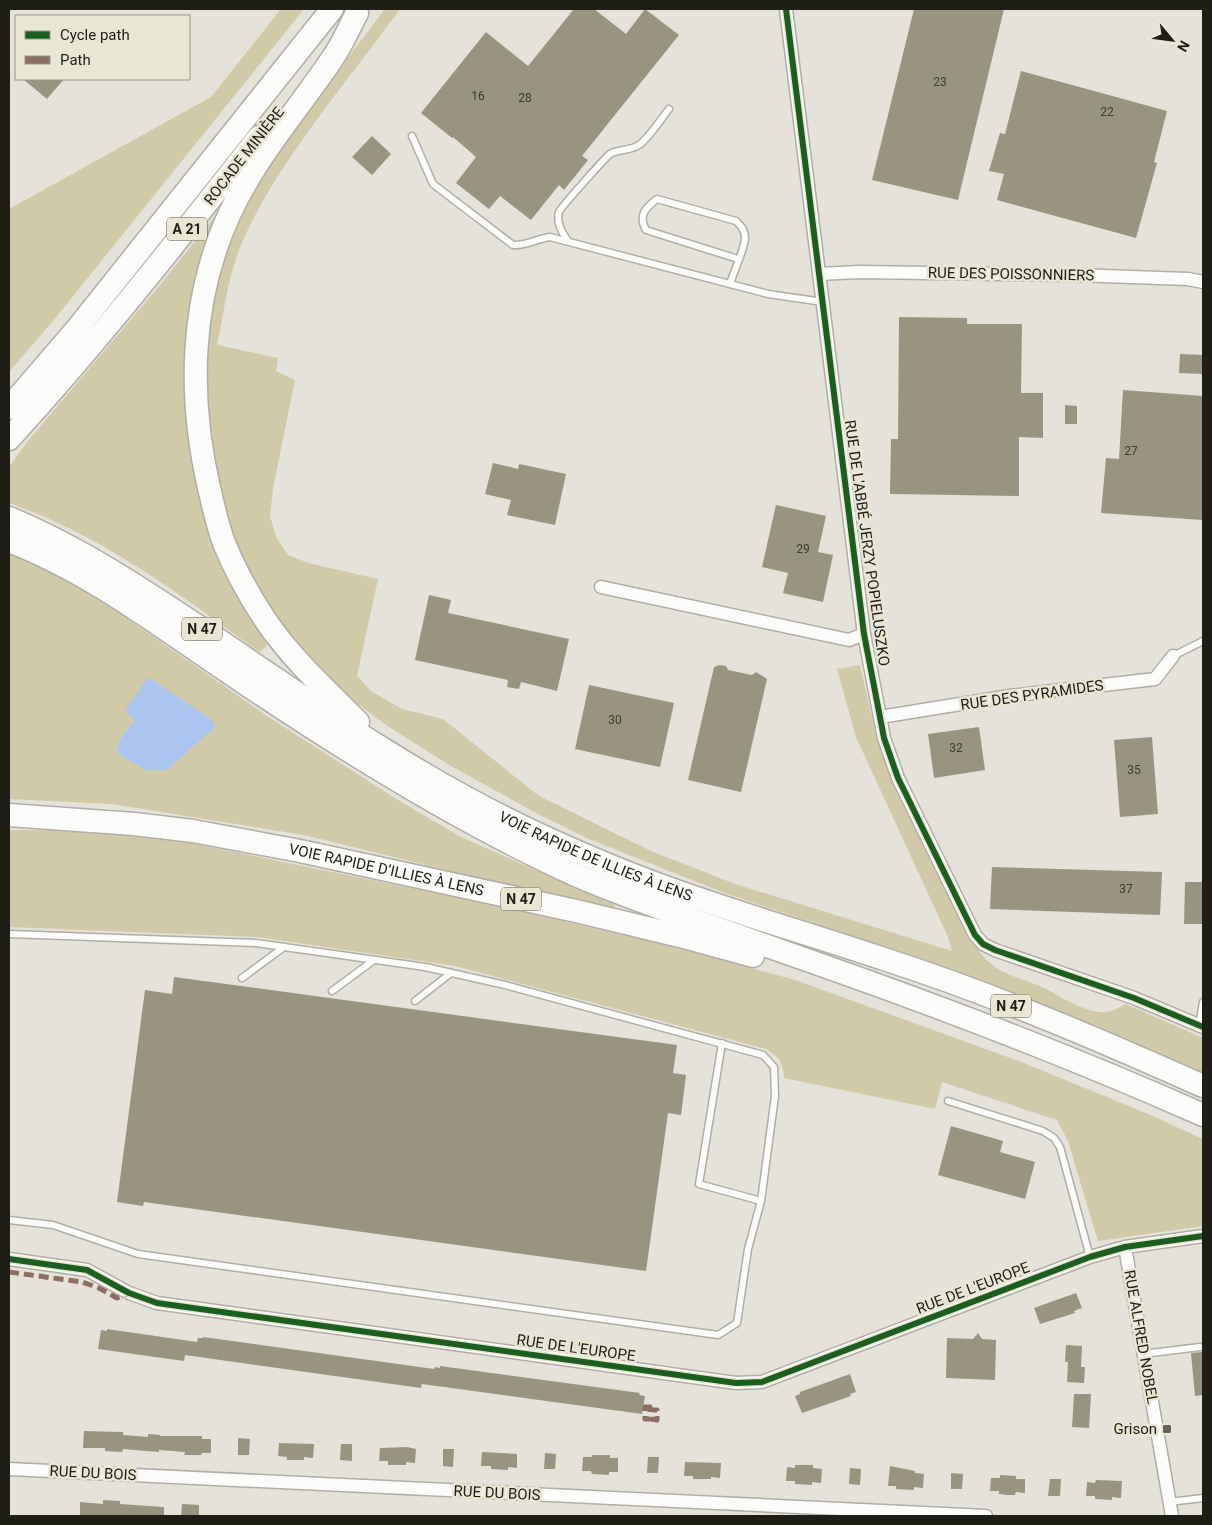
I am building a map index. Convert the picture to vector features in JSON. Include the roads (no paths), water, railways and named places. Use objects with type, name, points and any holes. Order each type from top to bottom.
[{"type":"highway","name":"ROCADE MINIÈRE","points":[[9,408],[83,322],[332,9]]},
{"type":"highway","name":"ROCADE MINIÈRE","points":[[9,439],[55,389],[169,252],[358,11]]},
{"type":"highway","points":[[358,11],[334,57],[260,157],[230,213],[219,240],[204,292],[195,351],[196,388],[198,433],[207,478],[224,542],[239,574],[266,622],[290,651],[388,753]]},
{"type":"highway","name":"N 47","points":[[9,518],[40,531],[137,586],[388,753]]},
{"type":"highway","points":[[9,541],[58,563],[110,592],[341,747],[461,818],[550,864],[628,897],[846,974]]},
{"type":"highway","name":"VOIE RAPIDE DE ILLIES À LENS","points":[[388,753],[450,789],[510,820],[567,847],[646,880],[890,960],[1121,1050],[1203,1086]]},
{"type":"highway","name":"VOIE RAPIDE D’ILLIES À LENS","points":[[9,814],[134,824],[193,831],[280,847],[407,873],[680,936],[809,972],[846,974]]},
{"type":"highway","name":"N 47","points":[[846,974],[1004,1032],[1203,1115]]},
{"type":"street","name":"RUE DE L'ABBÉ JERZY POPIELUSZKO","points":[[786,9],[864,634],[884,738],[898,778],[975,935],[983,944],[995,950],[1134,998],[1201,1026]]},
{"type":"street","name":"RUE DES POISSONNIERS","points":[[819,274],[859,272],[1075,275],[1188,279],[1203,282]]},
{"type":"street","points":[[601,587],[849,640],[864,634]]},
{"type":"street","name":"RUE DES PYRAMIDES","points":[[880,717],[1010,696],[1155,679],[1173,656]]},
{"type":"street","name":"RUE DE L'EUROPE","points":[[9,1259],[87,1270],[130,1293],[157,1302],[736,1383],[762,1382],[1090,1258],[1126,1247],[1203,1236]]},
{"type":"street","name":"RUE ALFRED NOBEL","points":[[1126,1247],[1172,1516]]},
{"type":"street","name":"RUE DU BOIS","points":[[9,1469],[986,1516]]},
{"type":"lane","points":[[568,240],[562,233],[559,223],[560,212],[570,197],[611,153],[628,150],[641,144],[669,109]]},
{"type":"lane","points":[[412,136],[433,184],[513,245],[524,246],[538,238],[550,237],[568,240],[768,294],[823,302]]},
{"type":"lane","points":[[730,284],[745,238],[742,227],[736,221],[657,199],[647,206],[642,215],[646,230],[738,259]]},
{"type":"lane","points":[[1173,656],[1203,641]]},
{"type":"lane","points":[[9,934],[256,942],[424,967],[505,985],[763,1055],[774,1067],[775,1096],[761,1201],[748,1249],[737,1323],[718,1335],[138,1254],[53,1225],[9,1220]]},
{"type":"lane","points":[[242,978],[284,946]]},
{"type":"lane","points":[[332,991],[374,960]]},
{"type":"lane","points":[[415,1001],[451,973]]},
{"type":"lane","points":[[1201,1026],[1203,1002]]},
{"type":"lane","points":[[722,1043],[699,1184],[761,1201]]},
{"type":"lane","points":[[948,1101],[1043,1131],[1054,1138],[1060,1147],[1090,1258]]},
{"type":"lane","points":[[1143,1354],[1200,1347]]},
{"type":"lane","points":[[1169,1502],[1203,1498]]},
{"type":"water","points":[[148,677],[211,719],[216,726],[167,770],[145,770],[120,755],[117,751],[120,740],[134,720],[125,711]]},
{"type":"place","name":"Grison","points":[[1167,1429]]}]
